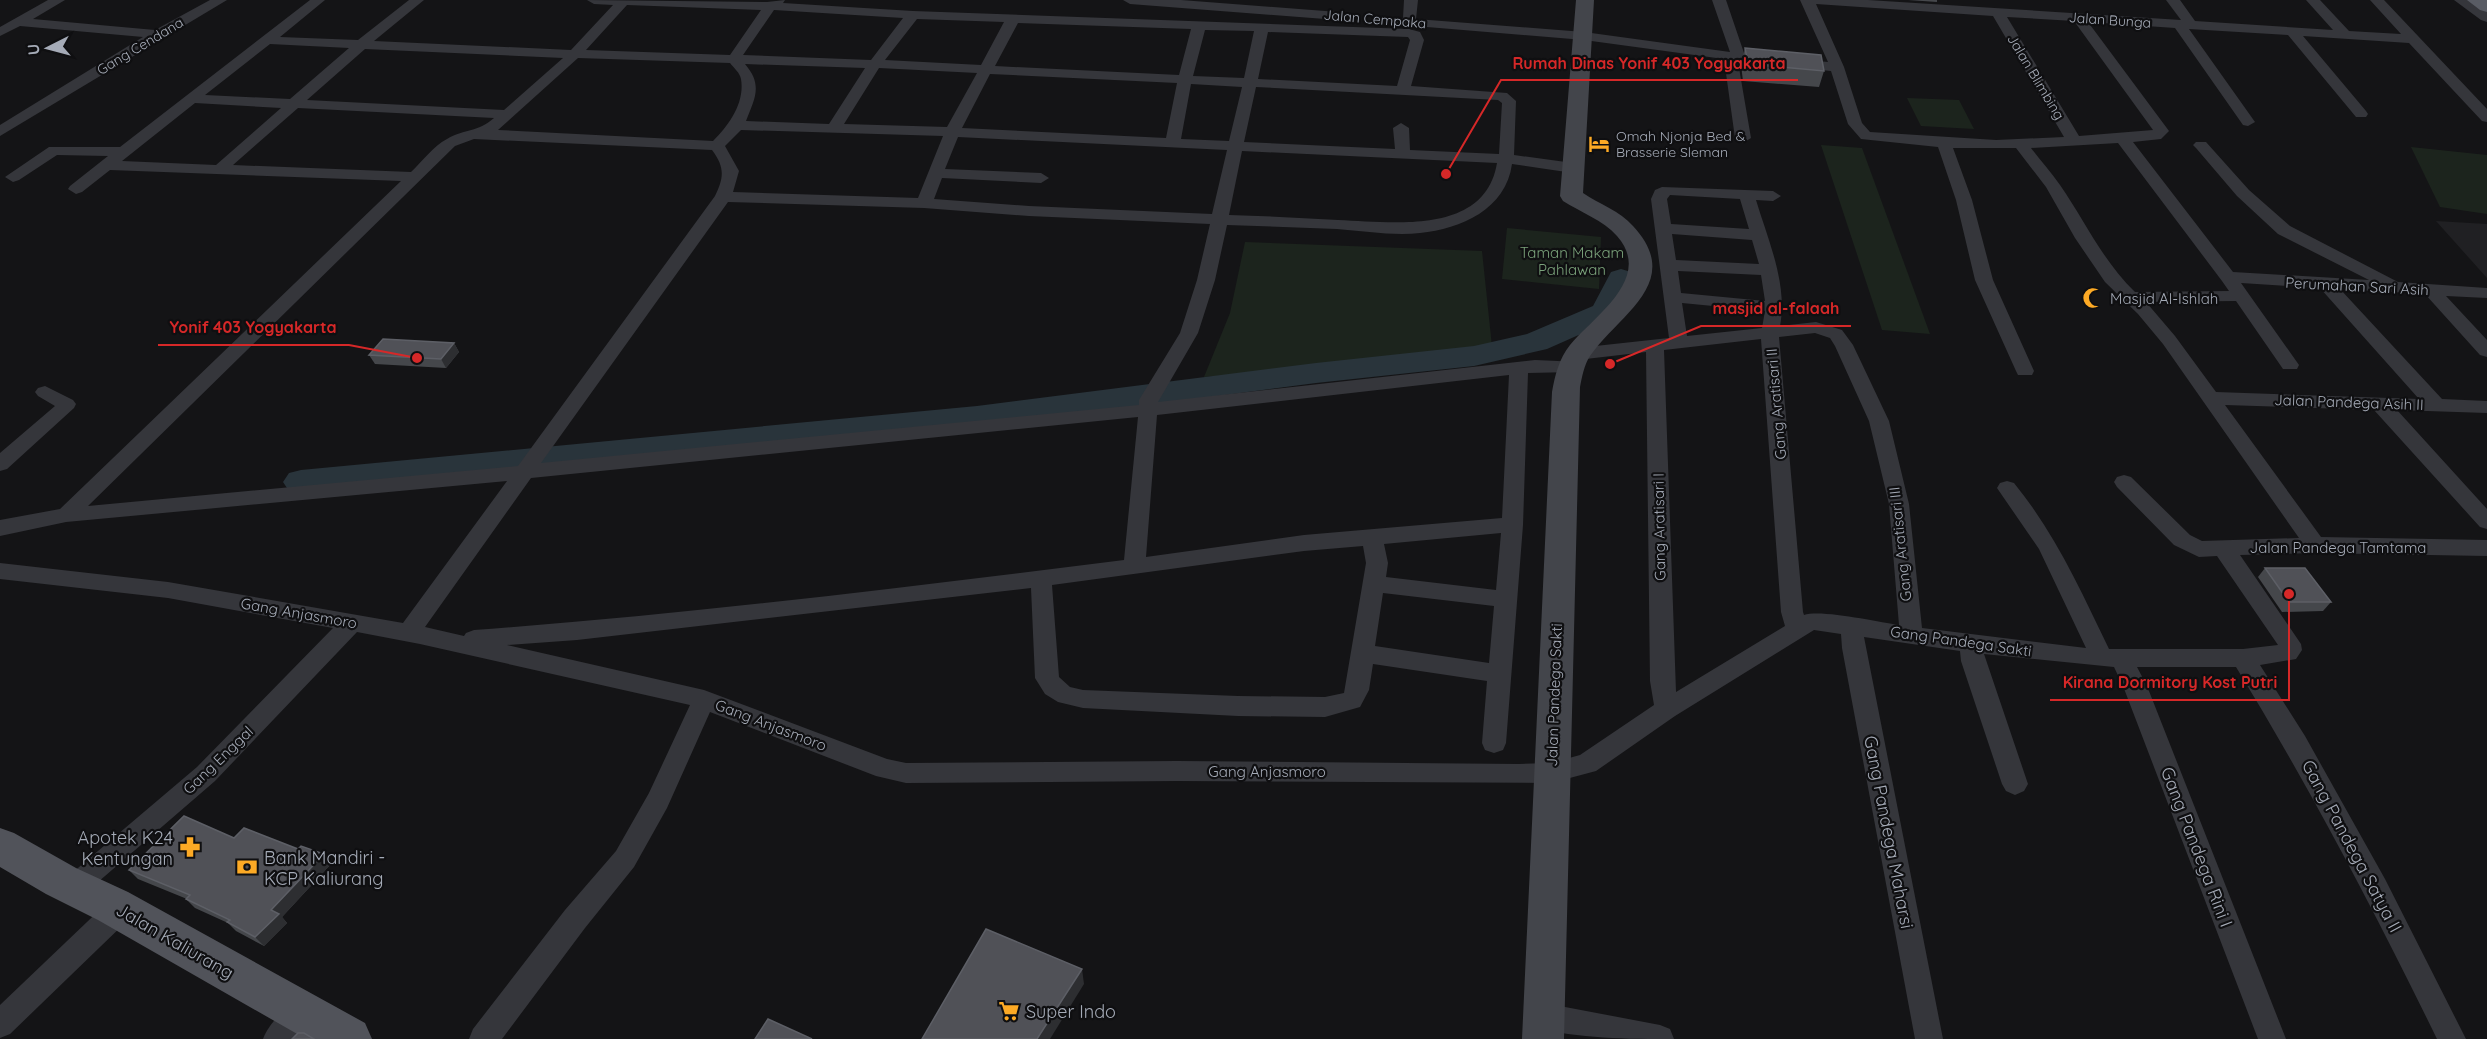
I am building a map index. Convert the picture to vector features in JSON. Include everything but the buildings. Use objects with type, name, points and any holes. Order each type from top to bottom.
[{"type":"highway","points":[[2477,0],[2487,6]]},
{"type":"main road","points":[[1575,360],[1634,292],[1641,259],[1636,244],[1626,231],[1614,221],[1571,196],[1585,0]]},
{"type":"main road","name":"Jalan Pandega Sakti","points":[[1543,1028],[1566,392],[1575,360]]},
{"type":"main road","name":"Jalan Kaliurang","points":[[0,846],[119,910],[290,1026],[349,1039]]},
{"type":"street","points":[[0,32],[19,17],[58,0]]},
{"type":"street","name":"Gang Cendana","points":[[0,131],[157,34],[220,0]]},
{"type":"street","points":[[76,189],[318,0]]},
{"type":"street","points":[[220,169],[417,0]]},
{"type":"street","points":[[594,0],[774,3],[913,15],[1014,17],[1413,34],[1417,40],[1403,91]]},
{"type":"street","name":"Jalan Cempaka","points":[[1130,0],[1240,4],[1409,22],[1584,36],[1735,57],[1837,67]]},
{"type":"street","points":[[1409,22],[1411,0]]},
{"type":"street","points":[[1719,0],[1735,57],[1743,138]]},
{"type":"street","points":[[1807,0],[1837,67],[1855,124],[1862,134],[1874,138],[1944,143],[2020,144],[2156,136],[2161,131],[2078,18]]},
{"type":"street","name":"Jalan Bunga","points":[[1807,0],[1946,5],[1997,12],[2078,18],[2413,39]]},
{"type":"street","points":[[2080,0],[2093,19]]},
{"type":"street","points":[[2174,0],[2185,25],[2248,122]]},
{"type":"street","points":[[2313,0],[2345,35]]},
{"type":"street","points":[[2377,0],[2413,39],[2481,105],[2487,118]]},
{"type":"street","points":[[2462,0],[2487,17]]},
{"type":"street","points":[[485,134],[575,54],[623,1]]},
{"type":"street","points":[[734,59],[774,3]]},
{"type":"street","name":"Jalan Blimbing","points":[[1997,12],[2075,142]]},
{"type":"street","points":[[834,128],[875,64],[913,15]]},
{"type":"street","points":[[19,17],[157,34]]},
{"type":"street","points":[[924,203],[952,132],[1014,17]]},
{"type":"street","points":[[1173,142],[1199,25]]},
{"type":"street","points":[[1134,567],[1148,433],[1148,405],[1163,373],[1189,333],[1206,280],[1262,27]]},
{"type":"street","points":[[2292,31],[2361,114]]},
{"type":"street","points":[[265,40],[575,54],[875,64],[1495,95],[1508,99],[1507,159],[1498,191],[1487,203],[1467,214],[1420,228],[1029,211],[924,203],[723,197]]},
{"type":"street","points":[[66,514],[450,142],[472,134],[485,134],[717,146],[737,125],[748,96],[748,76],[734,59]]},
{"type":"street","points":[[193,99],[505,114]]},
{"type":"street","points":[[737,125],[952,132],[1507,159],[1573,168]]},
{"type":"street","points":[[1401,128],[1403,154]]},
{"type":"street","points":[[2122,138],[2228,277],[2290,365]]},
{"type":"street","points":[[1944,143],[1964,200],[1984,280],[2025,371]]},
{"type":"street","points":[[2020,144],[2053,186],[2083,238],[2111,278],[2144,310],[2169,340],[2315,545]]},
{"type":"street","points":[[2201,145],[2243,192],[2284,230],[2397,288]]},
{"type":"street","points":[[408,633],[723,197],[732,179],[731,166],[717,146]]},
{"type":"street","points":[[13,177],[54,150],[121,152]]},
{"type":"street","points":[[107,165],[413,177]]},
{"type":"street","points":[[935,173],[1041,178]]},
{"type":"street","points":[[1679,342],[1667,265],[1660,193],[1664,191],[1773,196]]},
{"type":"street","name":"Gang Aratisari II","points":[[1747,195],[1768,270],[1775,307],[1770,332],[1791,600],[1797,628]]},
{"type":"street","points":[[1664,228],[1757,235]]},
{"type":"street","points":[[1667,265],[1768,270]]},
{"type":"street","name":"Perumahan Sari Asih","points":[[2228,277],[2327,285],[2487,293]]},
{"type":"street","points":[[2327,285],[2436,405]]},
{"type":"street","points":[[2432,290],[2487,351]]},
{"type":"street","points":[[2130,297],[2240,296]]},
{"type":"street","points":[[1672,297],[1775,307]]},
{"type":"street","name":"Gang Aratisari III","points":[[1770,332],[1816,327],[1836,334],[1844,345],[1879,422],[1899,504],[1911,634]]},
{"type":"street","points":[[0,528],[66,514],[527,470],[1519,368],[1655,345],[1770,332]]},
{"type":"street","name":"Gang Aratisari I","points":[[1655,345],[1662,681],[1667,709]]},
{"type":"street","points":[[1494,743],[1512,525],[1519,368]]},
{"type":"street","points":[[0,464],[64,408],[66,404],[63,400],[45,392]]},
{"type":"street","name":"Jalan Pandega Asih II","points":[[2210,398],[2487,407]]},
{"type":"street","points":[[2379,403],[2487,522]]},
{"type":"street","name":"Jalan Pandega Tamtama","points":[[2124,482],[2190,546],[2199,549],[2315,545],[2487,548]]},
{"type":"street","name":"Gang Pandega Rini I","points":[[2007,488],[2024,507],[2111,657],[2135,686],[2272,1039]]},
{"type":"street","points":[[437,639],[489,639],[577,632],[1134,567],[1244,550],[1512,525]]},
{"type":"street","points":[[1041,578],[1047,678],[1055,691],[1071,698],[1238,706],[1325,707],[1352,700],[1357,690],[1375,584],[1377,551],[1372,537]]},
{"type":"street","name":"Gang Pandega Sakti","points":[[1551,773],[1587,764],[1667,709],[1812,621],[2026,651],[2111,657],[2243,658],[2288,653],[2291,650],[2290,644],[2223,548]]},
{"type":"street","name":"Gang Anjasmoro","points":[[0,572],[168,590],[437,639],[704,699],[885,769],[906,773],[1200,771],[1551,773]]},
{"type":"street","points":[[1375,584],[1505,599]]},
{"type":"street","name":"Gang Enggal","points":[[74,886],[206,774],[352,623]]},
{"type":"street","name":"Gang Pandega Maharsi","points":[[1852,625],[1853,648],[1929,1039]]},
{"type":"street","points":[[1971,643],[1973,661],[2015,784]]},
{"type":"street","points":[[1362,653],[1498,673]]},
{"type":"street","name":"Gang Pandega Satya II","points":[[2243,658],[2296,743],[2376,887],[2452,1039]]},
{"type":"street","points":[[483,1039],[625,858],[673,771],[704,699]]},
{"type":"street","points":[[0,1024],[119,910]]},
{"type":"street","points":[[1543,1028],[1660,1039]]},
{"type":"shaded area","points":[[2436,221],[2487,224],[2487,278]]},
{"type":"green space","points":[[1907,98],[1959,100],[1974,129],[1921,126]]},
{"type":"green space","points":[[1821,145],[1862,148],[1930,334],[1882,330]]},
{"type":"green space","points":[[2411,147],[2487,155],[2487,214],[2440,207]]},
{"type":"green space","name":"Taman Makam Pahlawan","points":[[1507,228],[1601,237],[1599,289],[1502,279]]},
{"type":"green space","points":[[1245,242],[1482,251],[1493,356],[1204,377],[1230,313]]},
{"type":"waterway","points":[[301,482],[977,417],[1316,373],[1474,356],[1536,342],[1606,312],[1621,278]]},
{"type":"place","name":"Omah Njonja Bed & Brasserie Sleman","points":[[1599,144]]},
{"type":"place","name":"Rumah Dinas Yonif 403 Yogyakarta","points":[[1446,174]]},
{"type":"place","name":"Masjid Al-Ishlah","points":[[2093,298]]},
{"type":"place","name":"Yonif 403 Yogyakarta","points":[[417,358]]},
{"type":"place","name":"masjid al-falaah","points":[[1610,364]]},
{"type":"place","name":"Kirana Dormitory Kost Putri","points":[[2289,594]]},
{"type":"place","name":"Apotek K24 Kentungan","points":[[190,847]]},
{"type":"place","name":"Bank Mandiri - KCP Kaliurang","points":[[247,867]]},
{"type":"place","name":"Super Indo","points":[[1009,1011]]}]
